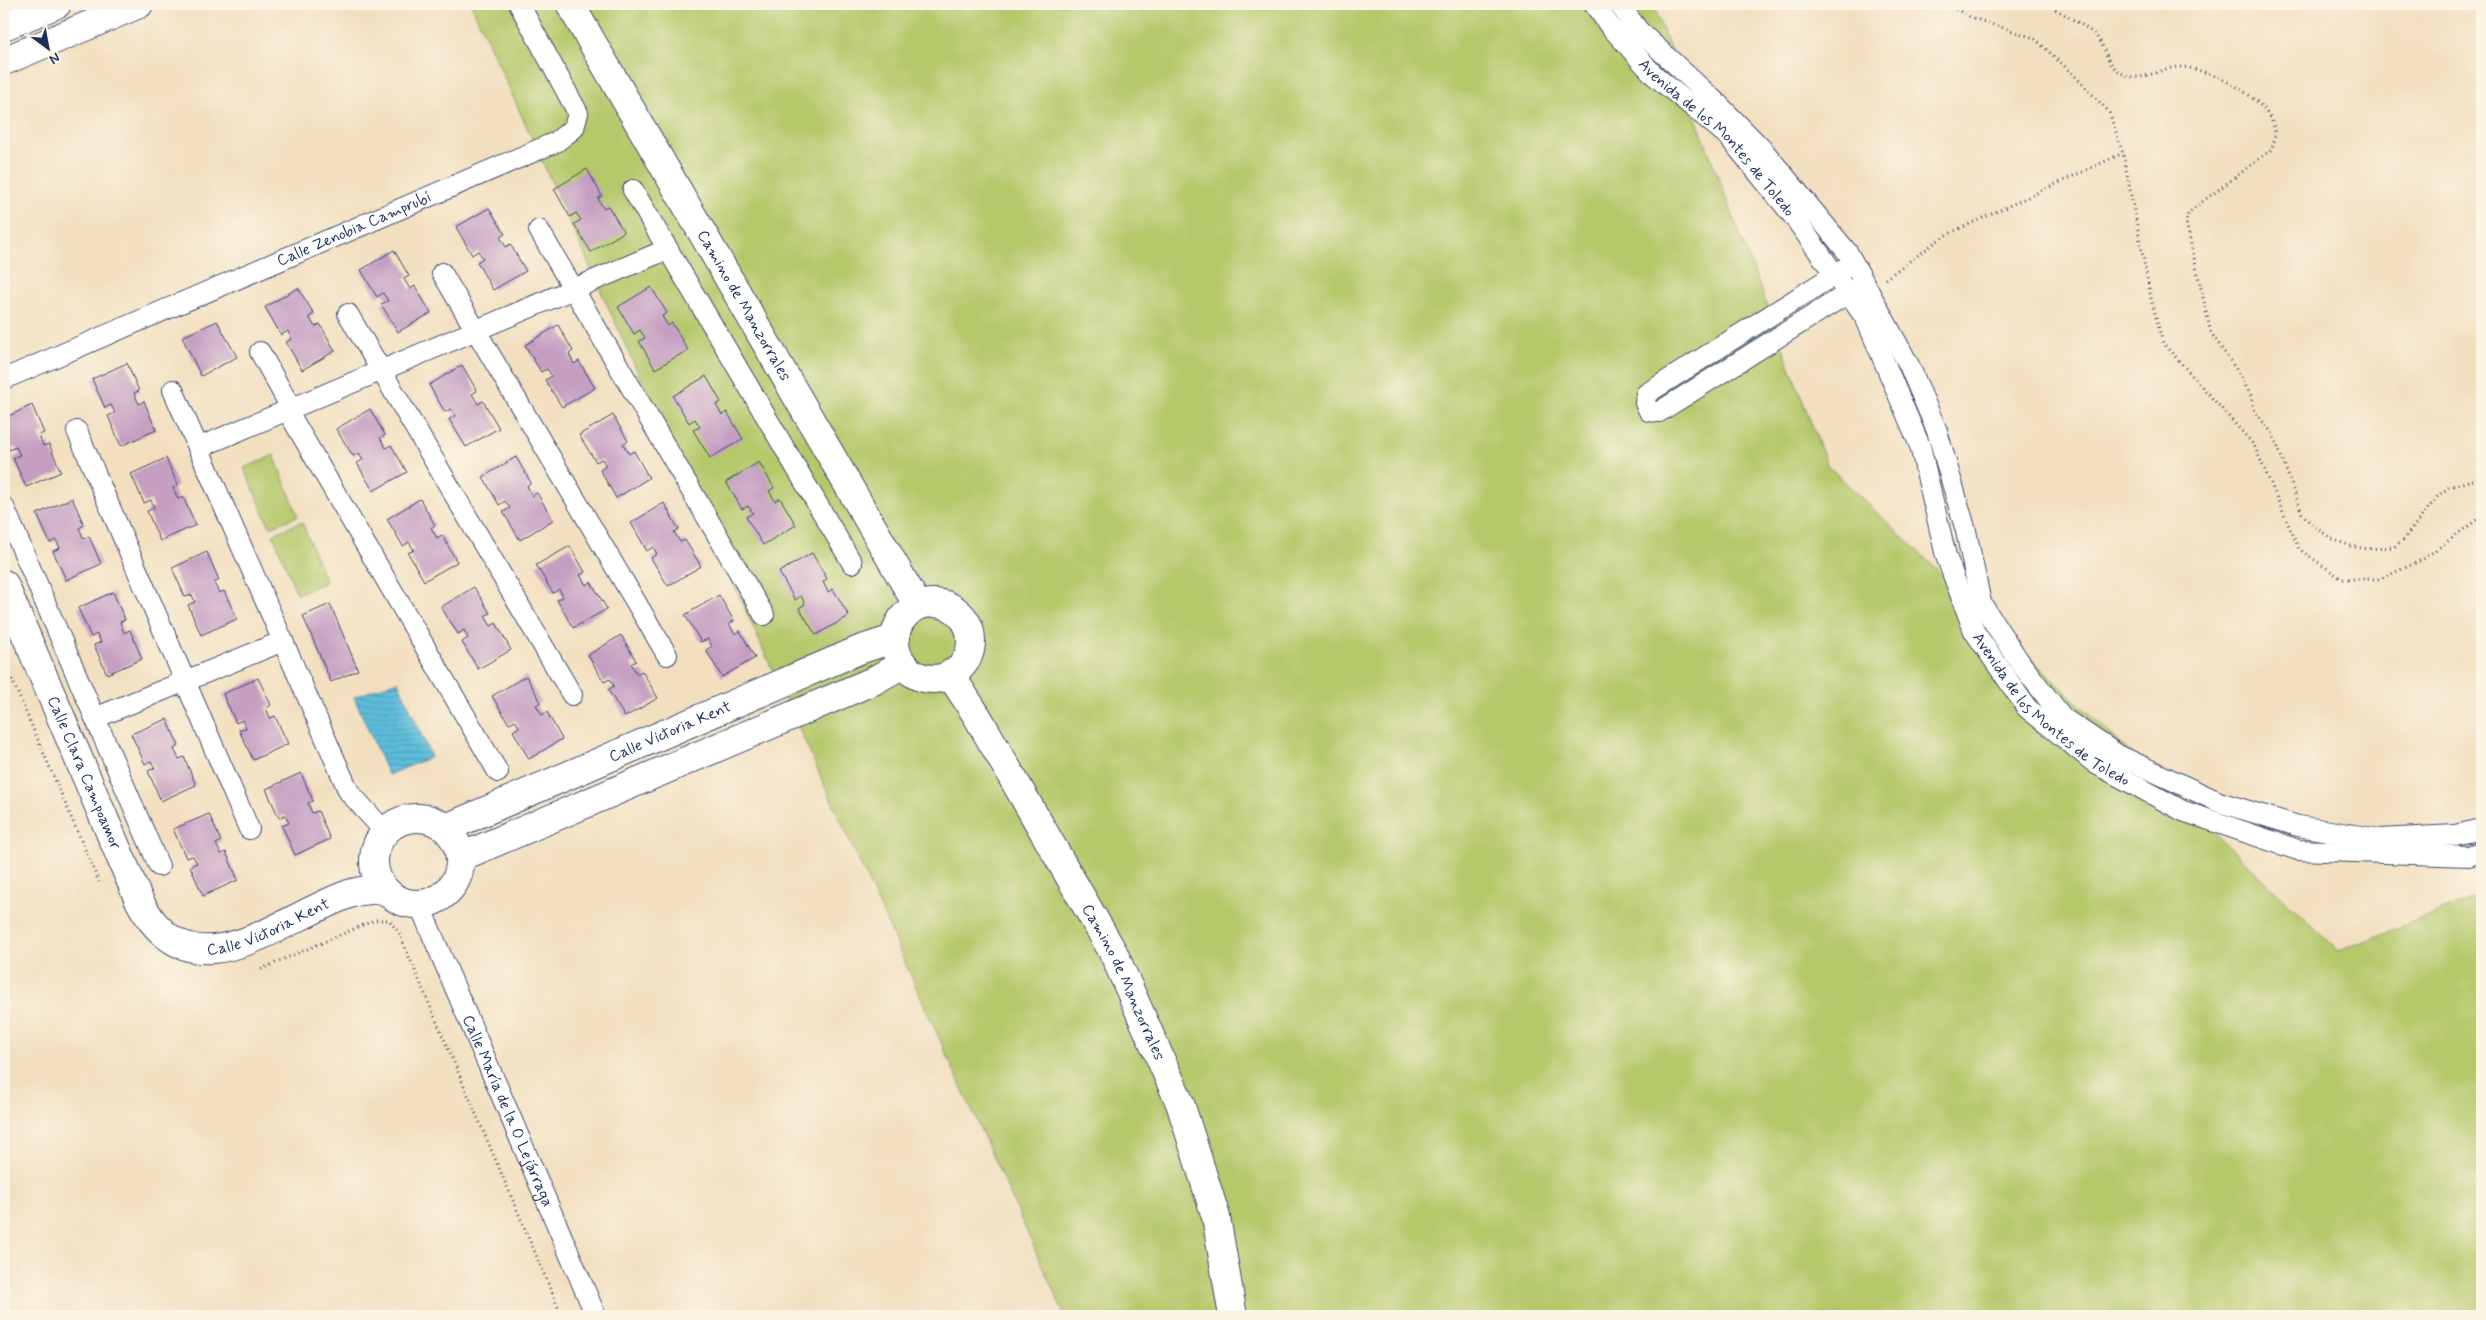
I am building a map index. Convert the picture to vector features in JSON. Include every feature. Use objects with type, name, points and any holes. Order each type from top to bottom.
[{"type":"street","points":[[4,26],[57,4]]},
{"type":"street","points":[[4,61],[139,4]]},
{"type":"street","name":"Calle Zenobia Camprubí","points":[[4,379],[556,142],[574,128],[578,113],[519,4]]},
{"type":"street","name":"Camino de Manzorrales","points":[[570,4],[918,606]]},
{"type":"street","name":"Avenida de los Montes de Toledo","points":[[1594,4],[1609,25],[1654,75],[1728,136],[1794,217],[1835,275],[1860,289],[1909,365],[1938,431],[1966,531],[1981,603],[2021,664],[2063,718],[2118,755],[2219,802],[2298,826],[2380,838],[2455,835],[2482,829]]},
{"type":"street","name":"Avenida de los Montes de Toledo","points":[[1620,4],[1638,30],[1718,104],[1762,150],[1848,253],[1853,263],[1866,319],[1920,446],[1946,556],[1974,631],[2027,708],[2096,764],[2183,811],[2298,850],[2470,856],[2482,851]]},
{"type":"street","points":[[633,190],[852,563]]},
{"type":"street","points":[[539,230],[764,615]]},
{"type":"street","points":[[198,448],[668,249]]},
{"type":"street","points":[[1853,263],[1646,394],[1645,403],[1649,411],[1659,412],[1860,289]]},
{"type":"street","points":[[442,273],[667,655]]},
{"type":"street","points":[[348,314],[572,695]]},
{"type":"street","points":[[260,352],[289,409],[498,772]]},
{"type":"street","points":[[173,390],[349,792],[385,832]]},
{"type":"street","points":[[77,431],[248,829]]},
{"type":"street","points":[[4,507],[159,866]]},
{"type":"street","name":"Calle Clara Campoamor","points":[[4,584],[138,898],[148,917],[162,933],[184,946]]},
{"type":"street","points":[[930,603],[943,604],[955,609],[967,624],[971,643],[968,656],[961,667],[950,674],[938,678],[925,678],[903,664],[898,656],[896,638],[902,619],[918,606],[930,603]]},
{"type":"street","name":"Calle Victoria Kent","points":[[446,828],[859,650],[896,638]]},
{"type":"street","points":[[95,718],[283,641]]},
{"type":"street","name":"Calle Victoria Kent","points":[[461,857],[864,685],[903,664]]},
{"type":"street","name":"Camino de Manzorrales","points":[[950,674],[987,733],[1113,952],[1121,970],[1180,1104],[1216,1217],[1233,1316]]},
{"type":"street","points":[[422,817],[435,821],[446,828],[454,836],[461,857],[457,877],[445,894],[433,901],[419,904],[406,903],[394,897],[378,876],[374,852],[385,832],[395,823],[408,818],[422,817]]},
{"type":"street","name":"Calle Victoria Kent","points":[[184,946],[214,950],[251,939],[351,893],[378,876]]},
{"type":"street","name":"Calle María de la O Lejárraga","points":[[419,904],[596,1316]]},
{"type":"path","points":[[1947,4],[1970,17],[2034,38],[2074,75],[2109,112],[2123,153],[2152,303],[2163,344],[2254,445],[2299,549],[2342,579],[2380,579],[2422,560],[2482,516]]},
{"type":"path","points":[[2047,4],[2096,36],[2110,64],[2124,75],[2137,78],[2166,69],[2182,67],[2203,72],[2250,95],[2261,105],[2272,120],[2276,130],[2274,144],[2270,151],[2194,208],[2188,214],[2186,222],[2212,333],[2240,374],[2251,396],[2256,412],[2273,434],[2299,508],[2312,525],[2334,540],[2351,546],[2367,549],[2394,547],[2403,540],[2438,496],[2449,487],[2482,477]]},
{"type":"path","points":[[1860,289],[1944,236],[2123,153]]},
{"type":"path","points":[[4,661],[99,882]]},
{"type":"path","points":[[261,969],[375,920],[389,920],[402,942],[562,1316]]},
{"type":"green space","points":[[471,4],[1653,4],[1827,465],[2339,951],[2482,895],[2482,1316],[1065,1316]]},
{"type":"green space","points":[[274,455],[298,516],[270,527],[244,468]]},
{"type":"green space","points":[[302,522],[326,582],[297,594],[273,534]]},
{"type":"water","points":[[398,681],[431,757],[388,775],[354,697]]},
{"type":"building","points":[[587,169],[602,196],[598,198],[603,208],[608,206],[624,232],[591,252],[574,224],[581,220],[576,213],[570,217],[554,189]]},
{"type":"building","points":[[489,208],[505,234],[500,237],[506,247],[510,244],[526,271],[493,290],[477,262],[483,258],[478,251],[472,255],[456,227]]},
{"type":"building","points":[[394,250],[409,276],[404,279],[410,289],[415,286],[431,313],[398,332],[381,304],[388,301],[383,293],[377,297],[361,270]]},
{"type":"building","points":[[651,287],[667,313],[662,316],[668,326],[672,323],[688,350],[655,369],[639,341],[645,338],[640,330],[634,334],[618,307]]},
{"type":"building","points":[[298,288],[314,314],[309,317],[315,327],[320,324],[335,351],[302,370],[286,342],[292,339],[288,331],[281,335],[265,307]]},
{"type":"building","points":[[217,321],[237,357],[201,376],[182,337]]},
{"type":"building","points":[[558,325],[573,351],[569,354],[574,364],[579,361],[595,388],[562,407],[545,380],[552,376],[547,369],[541,372],[525,345]]},
{"type":"building","points":[[127,363],[139,391],[134,393],[139,404],[144,401],[156,430],[121,446],[108,416],[115,413],[111,405],[105,408],[92,379]]},
{"type":"building","points":[[462,365],[477,391],[472,394],[478,404],[483,401],[499,428],[466,447],[449,419],[456,416],[451,409],[445,412],[429,385]]},
{"type":"building","points":[[706,376],[721,402],[716,405],[722,415],[727,412],[743,439],[710,458],[693,430],[700,427],[695,419],[689,423],[673,396]]},
{"type":"building","points":[[32,405],[44,433],[39,435],[43,446],[49,444],[61,472],[26,487],[13,458],[20,455],[16,447],[9,450],[4,437],[4,418]]},
{"type":"building","points":[[370,409],[385,435],[380,438],[386,448],[391,445],[407,472],[373,491],[357,463],[363,460],[359,453],[353,456],[336,429]]},
{"type":"building","points":[[613,415],[628,441],[623,444],[629,454],[634,451],[649,478],[616,498],[600,470],[606,466],[602,459],[596,462],[579,435]]},
{"type":"building","points":[[516,457],[531,483],[527,486],[532,496],[537,493],[553,520],[520,540],[503,512],[510,508],[505,501],[499,505],[483,477]]},
{"type":"building","points":[[166,458],[178,486],[173,488],[178,499],[183,497],[196,525],[160,541],[147,511],[154,508],[151,500],[144,503],[131,474]]},
{"type":"building","points":[[759,462],[774,488],[769,491],[775,501],[780,498],[796,525],[763,545],[746,517],[753,513],[748,506],[742,509],[726,482]]},
{"type":"building","points":[[72,498],[84,525],[79,528],[84,539],[89,536],[101,564],[66,580],[53,551],[60,548],[56,540],[50,543],[37,514]]},
{"type":"building","points":[[420,499],[435,525],[431,528],[437,538],[442,535],[457,562],[424,581],[408,553],[414,550],[409,542],[403,546],[387,519]]},
{"type":"building","points":[[664,503],[679,530],[674,532],[680,542],[685,540],[701,566],[668,586],[651,558],[657,554],[653,547],[647,551],[631,523]]},
{"type":"building","points":[[570,546],[585,572],[580,575],[586,585],[591,582],[607,609],[573,628],[557,600],[563,597],[559,589],[553,593],[536,565]]},
{"type":"building","points":[[207,552],[219,580],[214,583],[219,593],[224,591],[237,619],[201,635],[188,605],[195,602],[192,595],[185,597],[172,568]]},
{"type":"building","points":[[812,553],[827,579],[823,582],[828,592],[833,589],[849,616],[816,635],[799,608],[805,604],[801,596],[795,600],[779,572]]},
{"type":"building","points":[[474,587],[490,613],[485,616],[491,626],[496,623],[511,650],[478,669],[462,642],[468,638],[464,630],[458,634],[441,607]]},
{"type":"building","points":[[113,592],[125,620],[120,622],[124,633],[130,630],[142,659],[107,674],[94,645],[101,642],[97,634],[91,637],[78,608]]},
{"type":"building","points":[[719,595],[734,621],[729,624],[735,634],[740,631],[755,658],[722,677],[706,650],[712,646],[708,639],[701,642],[685,615]]},
{"type":"building","points":[[330,604],[358,670],[331,682],[303,616]]},
{"type":"building","points":[[621,635],[636,661],[631,664],[637,674],[642,671],[658,698],[625,717],[608,690],[614,686],[610,679],[604,682],[588,655]]},
{"type":"building","points":[[526,676],[541,702],[536,705],[542,715],[547,712],[562,739],[529,759],[513,731],[519,727],[515,720],[509,724],[492,696]]},
{"type":"building","points":[[258,678],[271,705],[266,708],[270,718],[275,716],[288,744],[253,760],[239,730],[246,728],[243,720],[236,723],[223,694]]},
{"type":"building","points":[[167,719],[179,746],[174,749],[179,759],[184,757],[196,785],[161,801],[148,771],[155,768],[151,761],[145,764],[131,734]]},
{"type":"building","points":[[301,773],[313,801],[308,803],[312,813],[318,811],[330,839],[295,855],[282,826],[289,823],[285,815],[279,818],[266,789]]},
{"type":"building","points":[[209,814],[221,841],[216,844],[221,854],[226,852],[238,880],[203,896],[190,866],[197,863],[193,856],[186,858],[173,829]]}]
